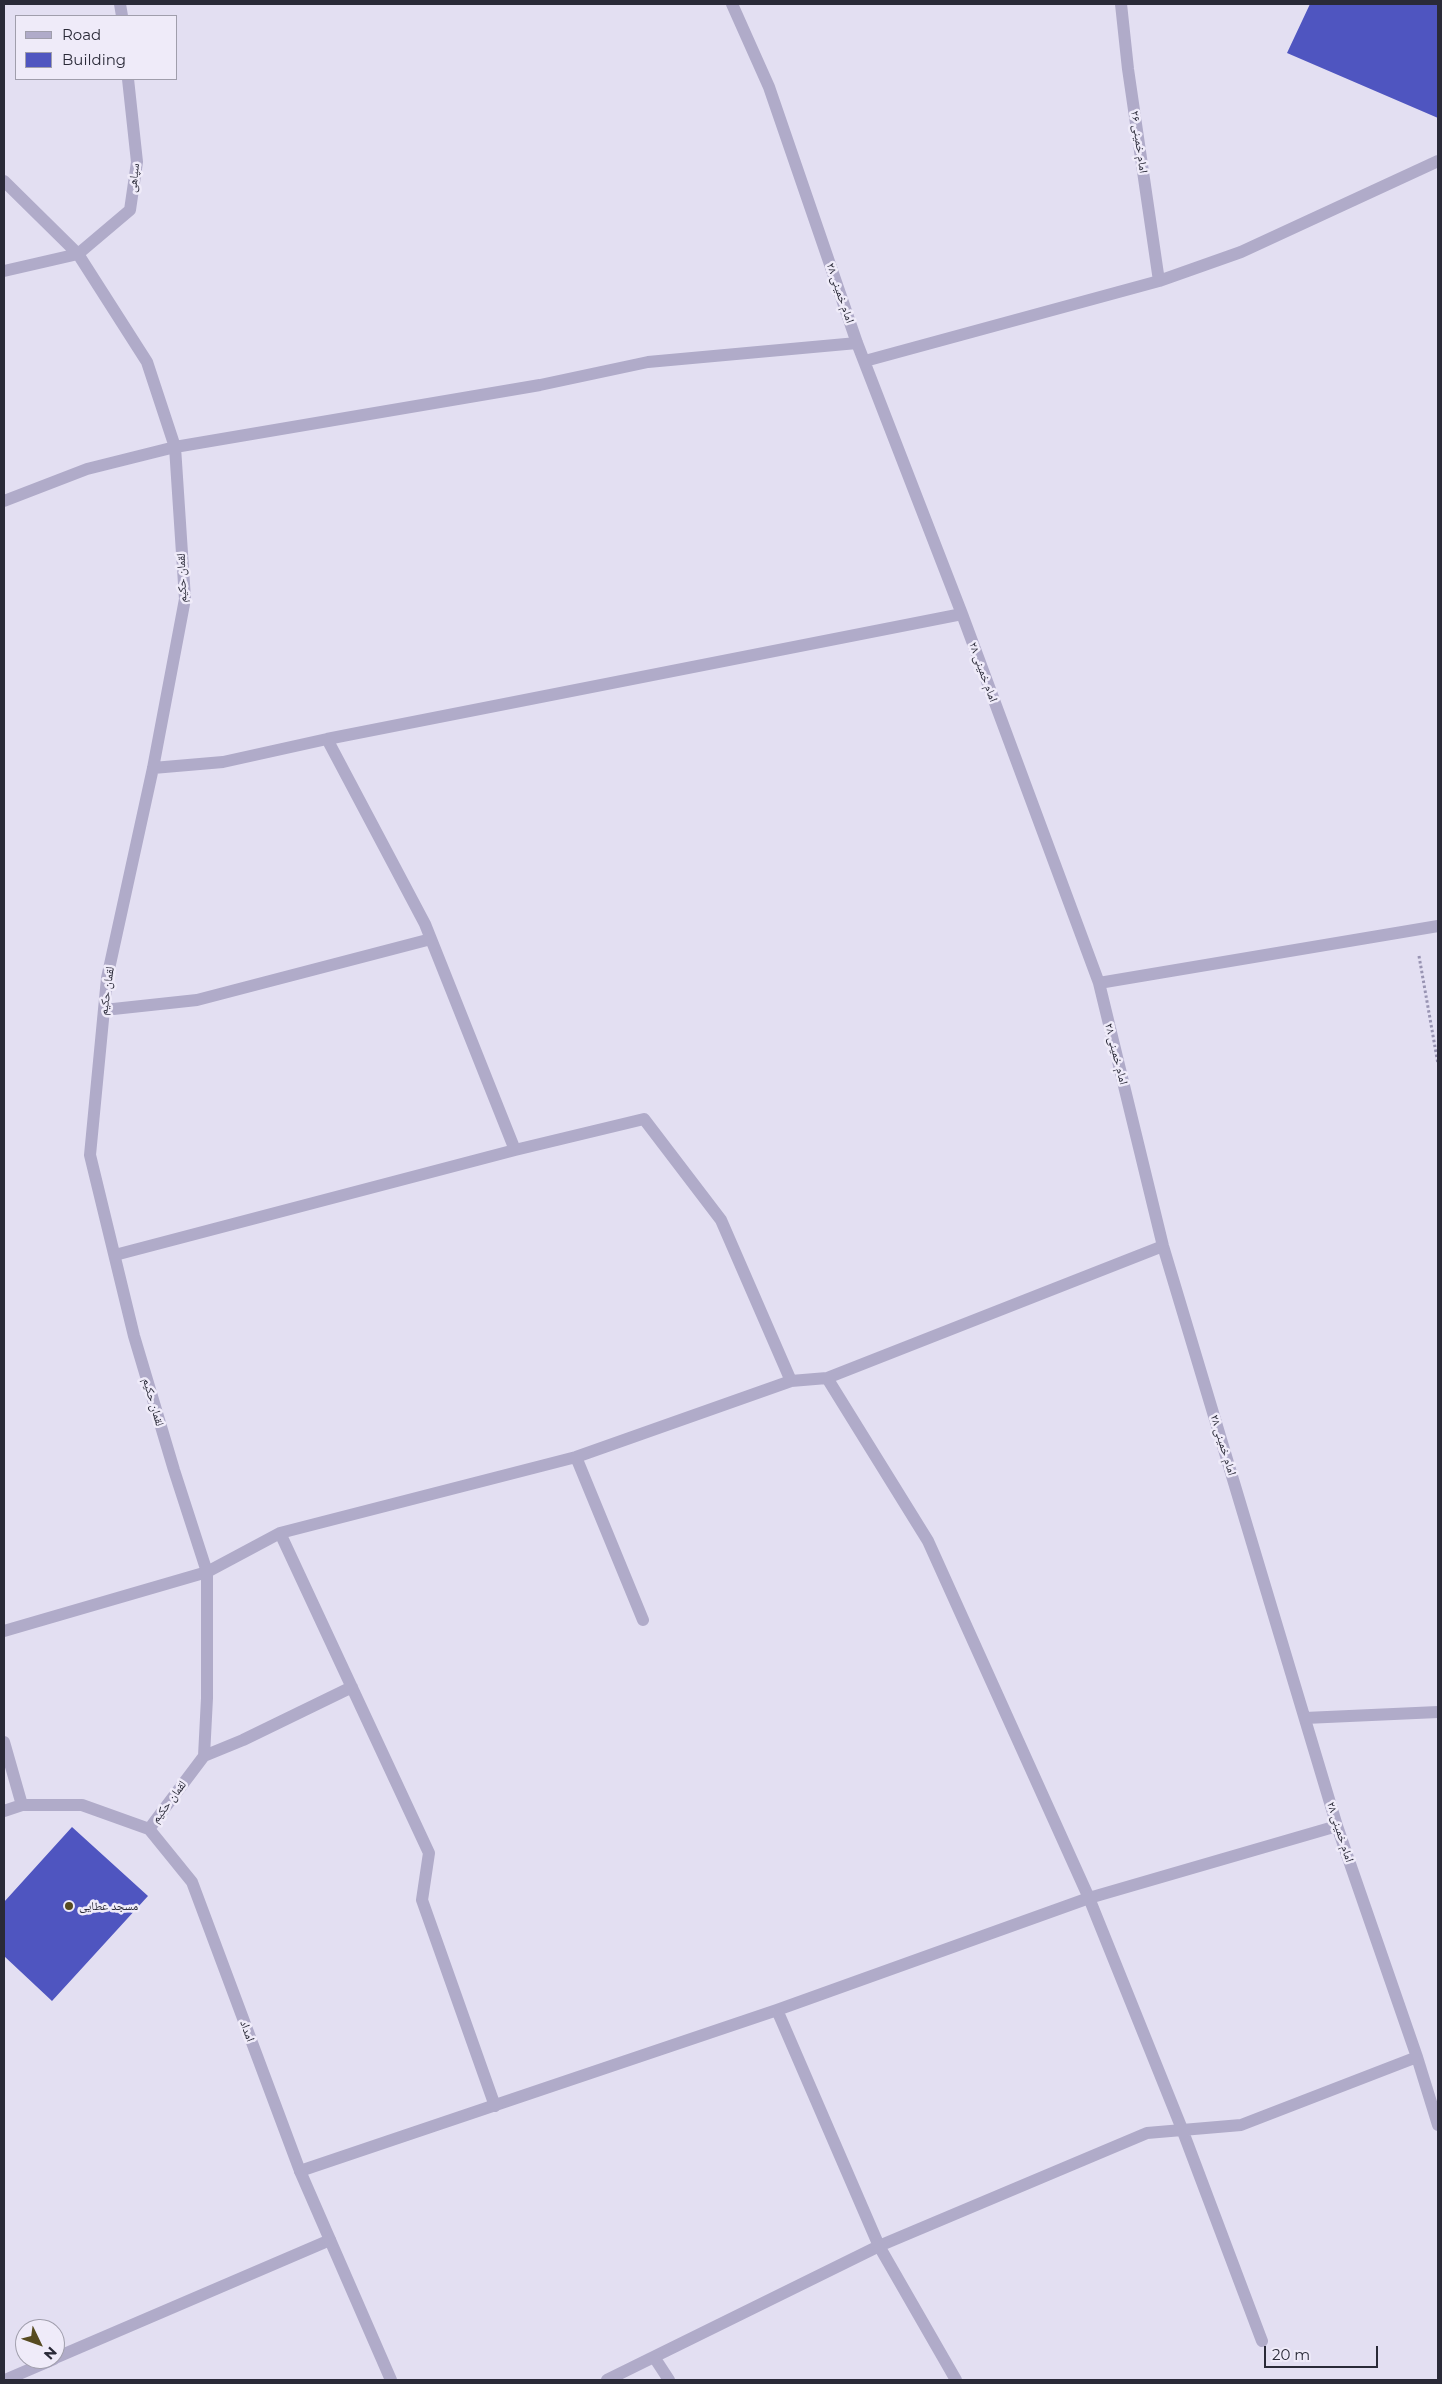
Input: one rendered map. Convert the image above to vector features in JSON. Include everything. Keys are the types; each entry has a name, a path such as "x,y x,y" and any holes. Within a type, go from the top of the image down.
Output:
{"street":[{"name":"امام خمینی ۲۸","path":"732,4 769,87 857,343 962,614 1099,983 1163,1246 1337,1826 1417,2057 1438,2125"},
{"name":"امام خمینی ۲۶","path":"1121,4 1128,69 1159,280"},
{"name":"سپاهی","path":"78,254 130,210 137,162 128,80"},
{"path":"865,361 1159,280 1241,252 1438,161"},
{"name":"لقمان حکیم","path":"4,181 78,254 147,362 175,447 185,600 153,768 107,978 90,1156 134,1336 207,1572 207,1698 204,1756 149,1829"},
{"path":"4,271 78,254"},
{"path":"4,500 87,469 175,447 540,385 648,362 857,343"},
{"path":"153,768 223,762 327,739 962,614"},
{"path":"327,739 431,939 515,1150"},
{"path":"1099,983 1438,926"},
{"path":"104,1010 197,1000 431,939"},
{"path":"114,1255 515,1150 644,1119 722,1220 791,1381"},
{"path":"4,1631 207,1572 280,1533 576,1457 791,1381 827,1378 1163,1246"},
{"path":"827,1378 928,1541 1089,1898 1182,2129 1262,2341"},
{"path":"576,1457 643,1620"},
{"path":"280,1533 430,1853 422,1900 495,2106"},
{"path":"204,1756 243,1740 352,1687"},
{"path":"1305,1718 1438,1712"},
{"path":"4,1742 22,1805"},
{"path":"4,1811 22,1805 82,1805 149,1829"},
{"path":"300,2171 777,2010 1089,1898 1337,1826"},
{"name":"امداد","path":"149,1829 192,1882 300,2171 391,2380"},
{"path":"777,2010 879,2246 956,2380"},
{"path":"607,2380 879,2246 1147,2133 1241,2126 1417,2057"},
{"path":"65,2354 330,2240"},
{"path":"654,2357 669,2380"},
{"path":"5,2380 31,2369"}],"path":[{"path":"1415,930 1438,1064"}],"building":[{"path":"1310,4 1438,4 1438,118 1287,53"},
{"path":"72,1827 148,1896 52,2001 4,1956 4,1902"}],"place":[{"name":"مسجد عطایی","path":"69,1906"}]}
